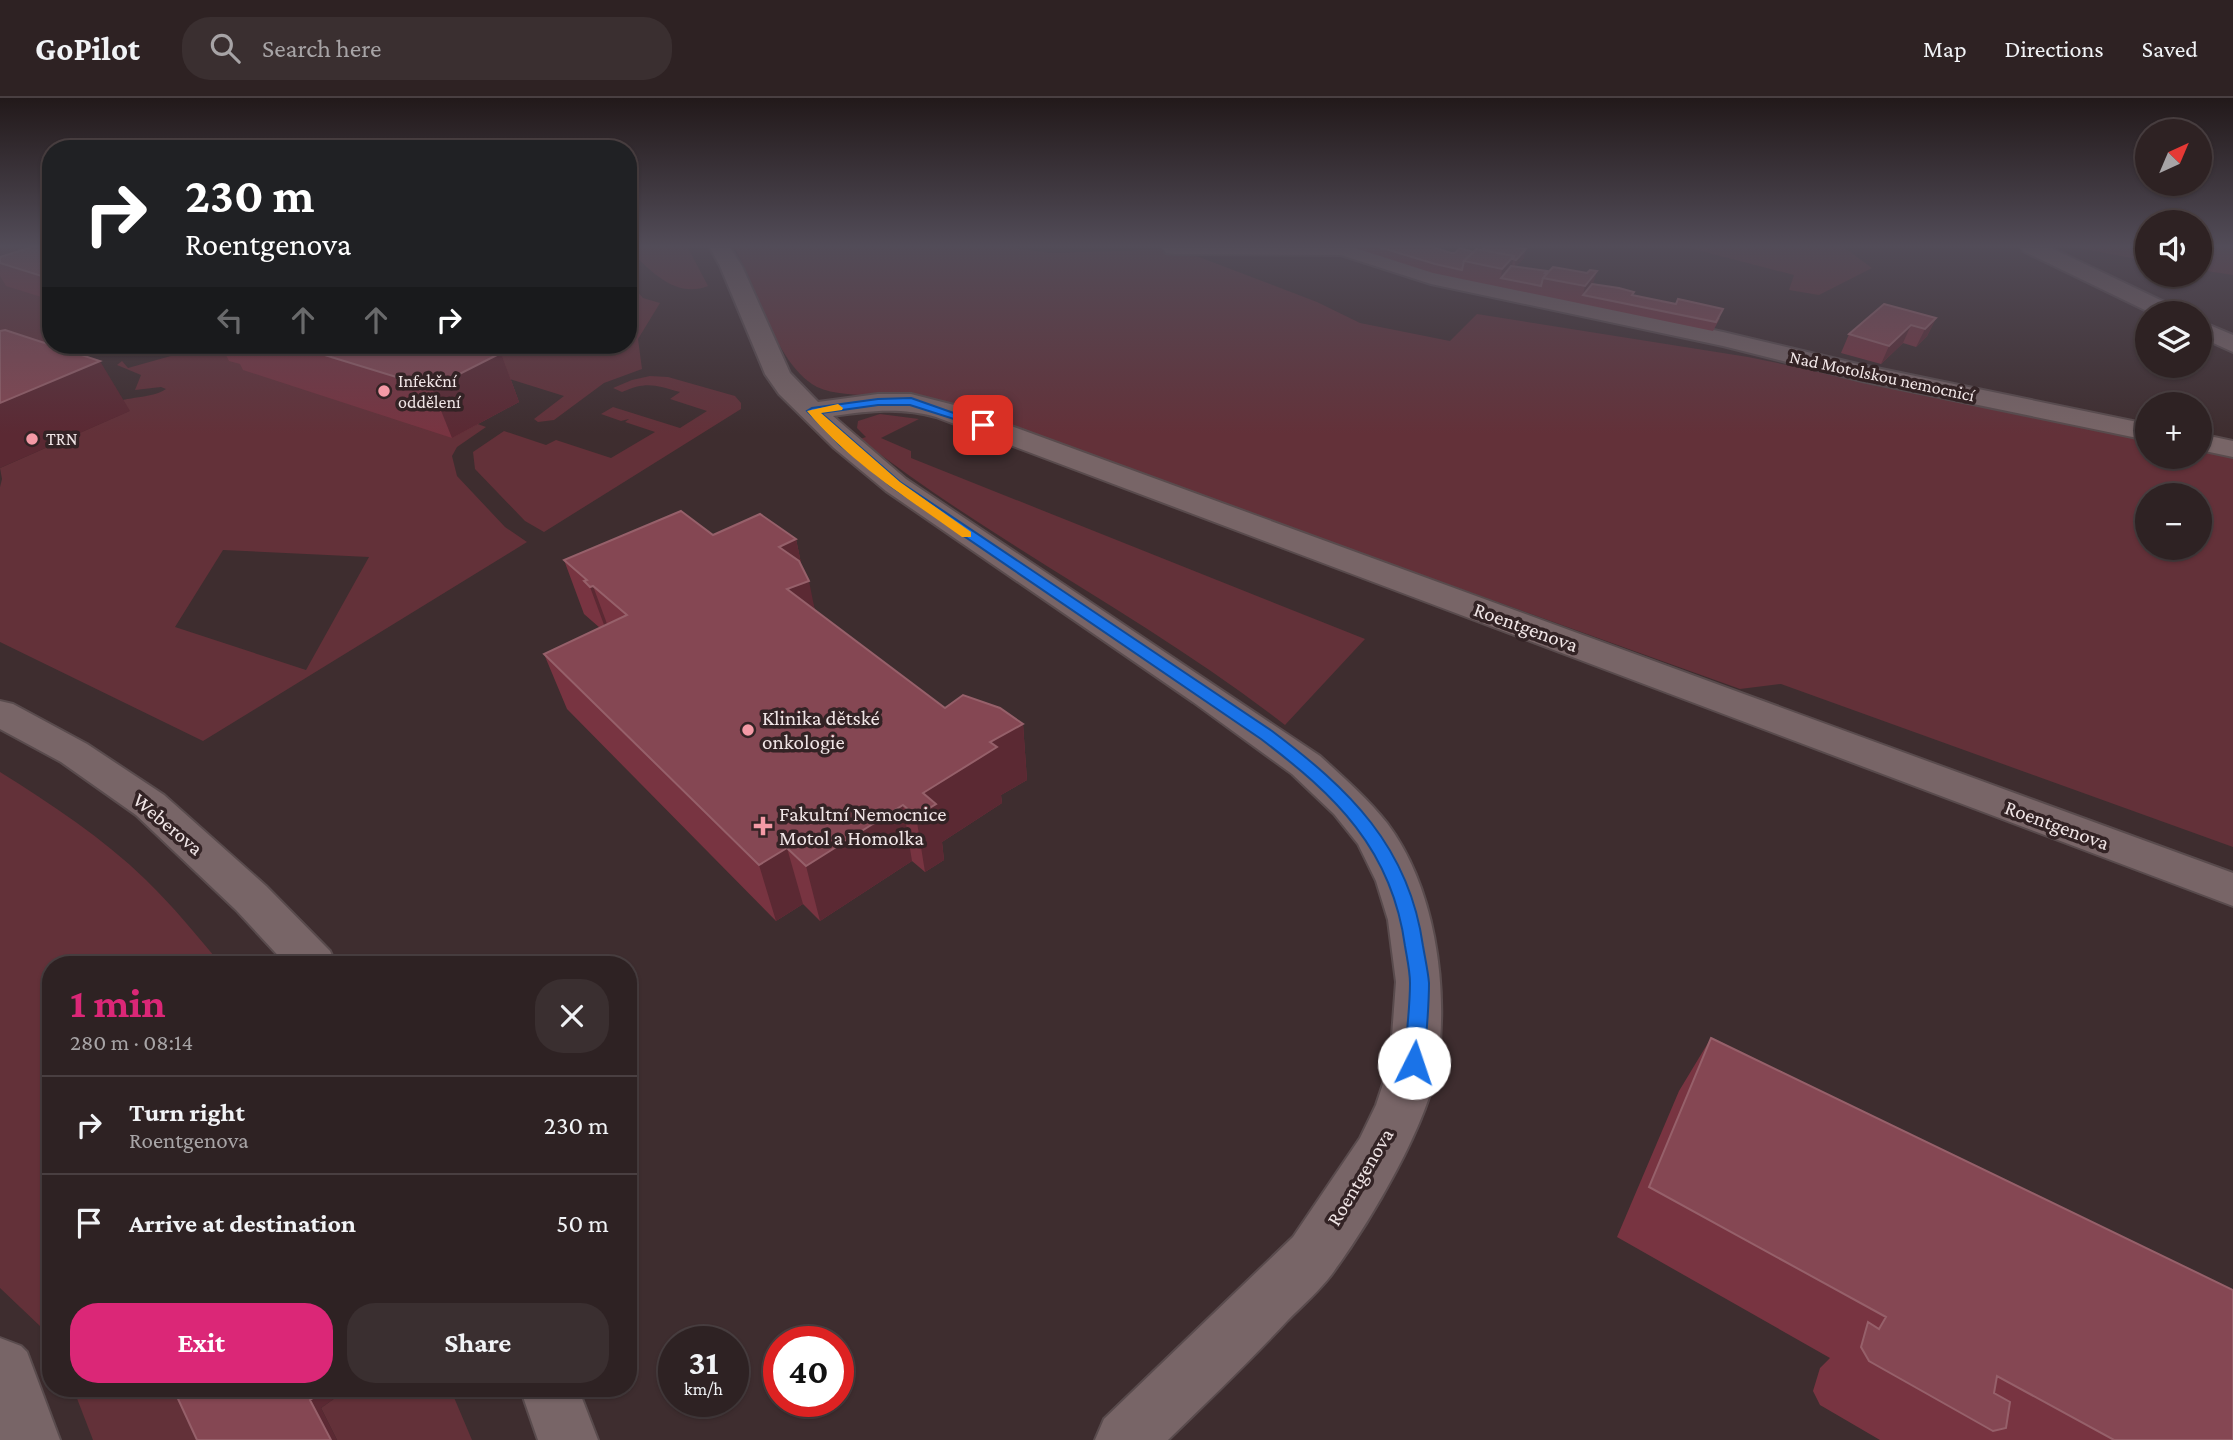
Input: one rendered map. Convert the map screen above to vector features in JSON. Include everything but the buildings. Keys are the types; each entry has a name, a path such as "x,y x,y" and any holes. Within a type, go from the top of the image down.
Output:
{"street":[{"name":"Roentgenova","path":"750,309 778,374 844,442 896,485 1306,765 1348,804 1374,836 1397,881 1410,920 1419,982 1414,1063 1400,1107 1378,1155 1312,1256 1240,1330 1125,1440"},
{"name":"Nad Motolskou nemocnicí","path":"1578,309 1862,373 2135,430"},
{"path":"2212,334 2233,345"},
{"name":"Roentgenova","path":"812,411 878,402 911,401 945,411 2233,890"},
{"path":"2212,445 2233,449"},
{"name":"Weberova","path":"0,713 74,753 149,806 251,898 306,956"},
{"path":"0,1367 6,1373 30,1440"},
{"path":"552,1397 568,1440"}],"shaded area":[{"path":"0,309 42,309 42,354 89,354 54,357 0,359"},
{"path":"637,309 657,309 638,339 642,369 604,383 554,420 538,422 534,419 564,396 500,376 479,354 637,354"},
{"path":"762,309 1331,309 1360,323 1450,341 1477,314 1748,357 2135,437 2135,469 2212,469 2212,453 2233,457 2233,847 1781,684 1740,689 1140,474 875,396 823,390 802,376 778,343"},
{"path":"178,354 283,354 486,427 457,447 452,456 457,476 505,527 527,542 203,741 0,642 0,468 129,411 110,404 166,389 161,387 135,390 141,375 117,365 122,361 128,368","holes":["223,550 369,557 306,670 175,627"]},
{"path":"650,376 668,377 735,396 741,403 741,409 544,532 525,521 475,469 473,452 504,431 546,445 556,440 611,458 655,432 625,422 629,419 621,421 601,414 613,407 680,428 707,411 670,399 680,392 664,388 645,385 622,392 613,388"},
{"path":"880,414 919,419 881,438 911,451 911,458 1365,639 1285,725 1181,651 964,513 860,439 866,437 857,428 858,421"},
{"path":"0,772 76,822 112,850 166,900 214,956 42,956 42,1329 0,1288"},
{"path":"76,1397 186,1397 205,1440 93,1440"},
{"path":"336,1397 454,1397 472,1440 337,1440 321,1408"}],"slow traffic":[{"path":"838,408 812,411 844,442 896,485 966,534"}],"place":[{"name":"Infekční oddělení","path":"384,391"},
{"name":"TRN","path":"32,439"},
{"name":"Klinika dětské onkologie","path":"748,730"},
{"name":"Fakultní Nemocnice Motol a Homolka","path":"763,826"}],"route":[{"path":"983,425 911,401 878,402 812,411 844,442 896,485 1266,735 1306,765 1348,804 1374,836 1397,881 1410,920 1419,982 1414,1063"}]}
